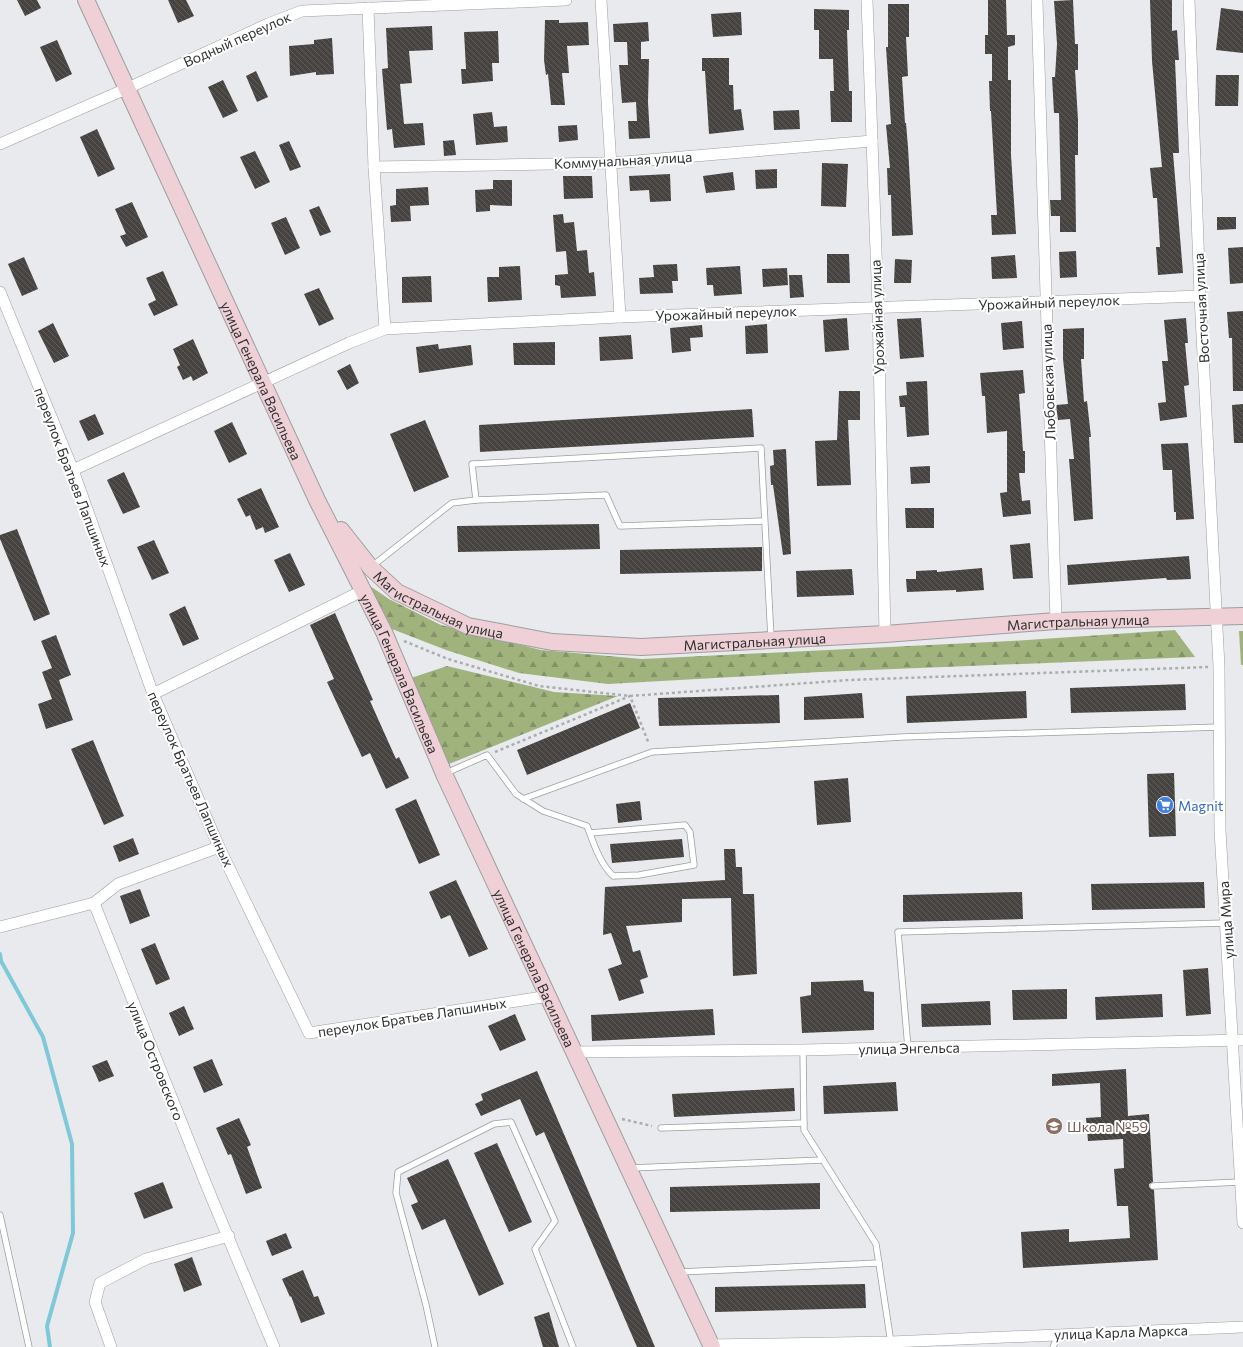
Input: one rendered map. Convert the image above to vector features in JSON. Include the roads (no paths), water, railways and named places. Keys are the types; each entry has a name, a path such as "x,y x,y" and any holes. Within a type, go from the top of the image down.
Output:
{"main road":[{"name":"улица Генерала Васильева","path":"86,0 128,88 263,384 318,500 384,632 444,774 712,1346"},
{"name":"Магистральная улица","path":"318,500 371,568 397,592 468,626 552,642 641,647 885,634 1056,621 1243,616"}],"street":[{"name":"Водный переулок","path":"0,144 268,24 302,11 566,0"},
{"path":"601,0 612,163 620,317"},
{"name":"Урожайная улица","path":"867,0 878,307 885,634"},
{"name":"Любовская улица","path":"1037,0 1056,621"},
{"name":"Восточная улица","path":"1189,0 1200,296 1217,616"},
{"path":"368,8 374,167 384,329"},
{"name":"Коммунальная улица","path":"374,167 612,163 872,141"},
{"name":"переулок Братьев Лапшиных","path":"0,292 73,470 153,694 219,847 309,1033 549,996"},
{"name":"Урожайный переулок","path":"73,470 263,384 349,343 384,329 620,317 1200,296"},
{"path":"153,694 364,590"},
{"name":"улица Мира","path":"1217,616 1220,727 1220,830 1226,923 1238,1040 1240,1182 1243,1223"},
{"path":"0,928 94,903 118,884 219,847"},
{"name":"улица Островского","path":"94,903 274,1347"},
{"name":"улица Энгельса","path":"574,1052 803,1050 1238,1040"},
{"path":"112,1347 95,1302 100,1283 146,1259 229,1236"},
{"name":"улица Карла Маркса","path":"712,1346 891,1344 1243,1327"}],"lane":[{"path":"476,500 472,464 761,448 772,640"},
{"path":"371,568 452,503 476,500 606,495 620,526 764,521"},
{"path":"523,799 652,752 902,737 1220,727"},
{"path":"444,774 488,755 516,794 543,811 587,826 603,867 613,876 639,875 694,864 690,832 685,826 590,833"},
{"path":"908,1048 898,932 1226,923"},
{"path":"803,1050 804,1130 876,1244 891,1344"},
{"path":"435,1347 426,1305 396,1193 398,1172 494,1124 511,1122 555,1221 534,1249 573,1347"},
{"path":"661,1128 804,1123"},
{"path":"628,1168 823,1160"},
{"path":"1153,1186 1240,1182"},
{"path":"0,1215 29,1347"},
{"path":"677,1272 879,1263"},
{"path":"1053,1347 1058,1335"}],"waterway":[{"path":"0,954 1,961 43,1037 72,1144 73,1233 47,1326 50,1347"}],"place":[{"name":"Magnit","path":"1165,805"},
{"name":"Школа №59","path":"1054,1126"}]}
